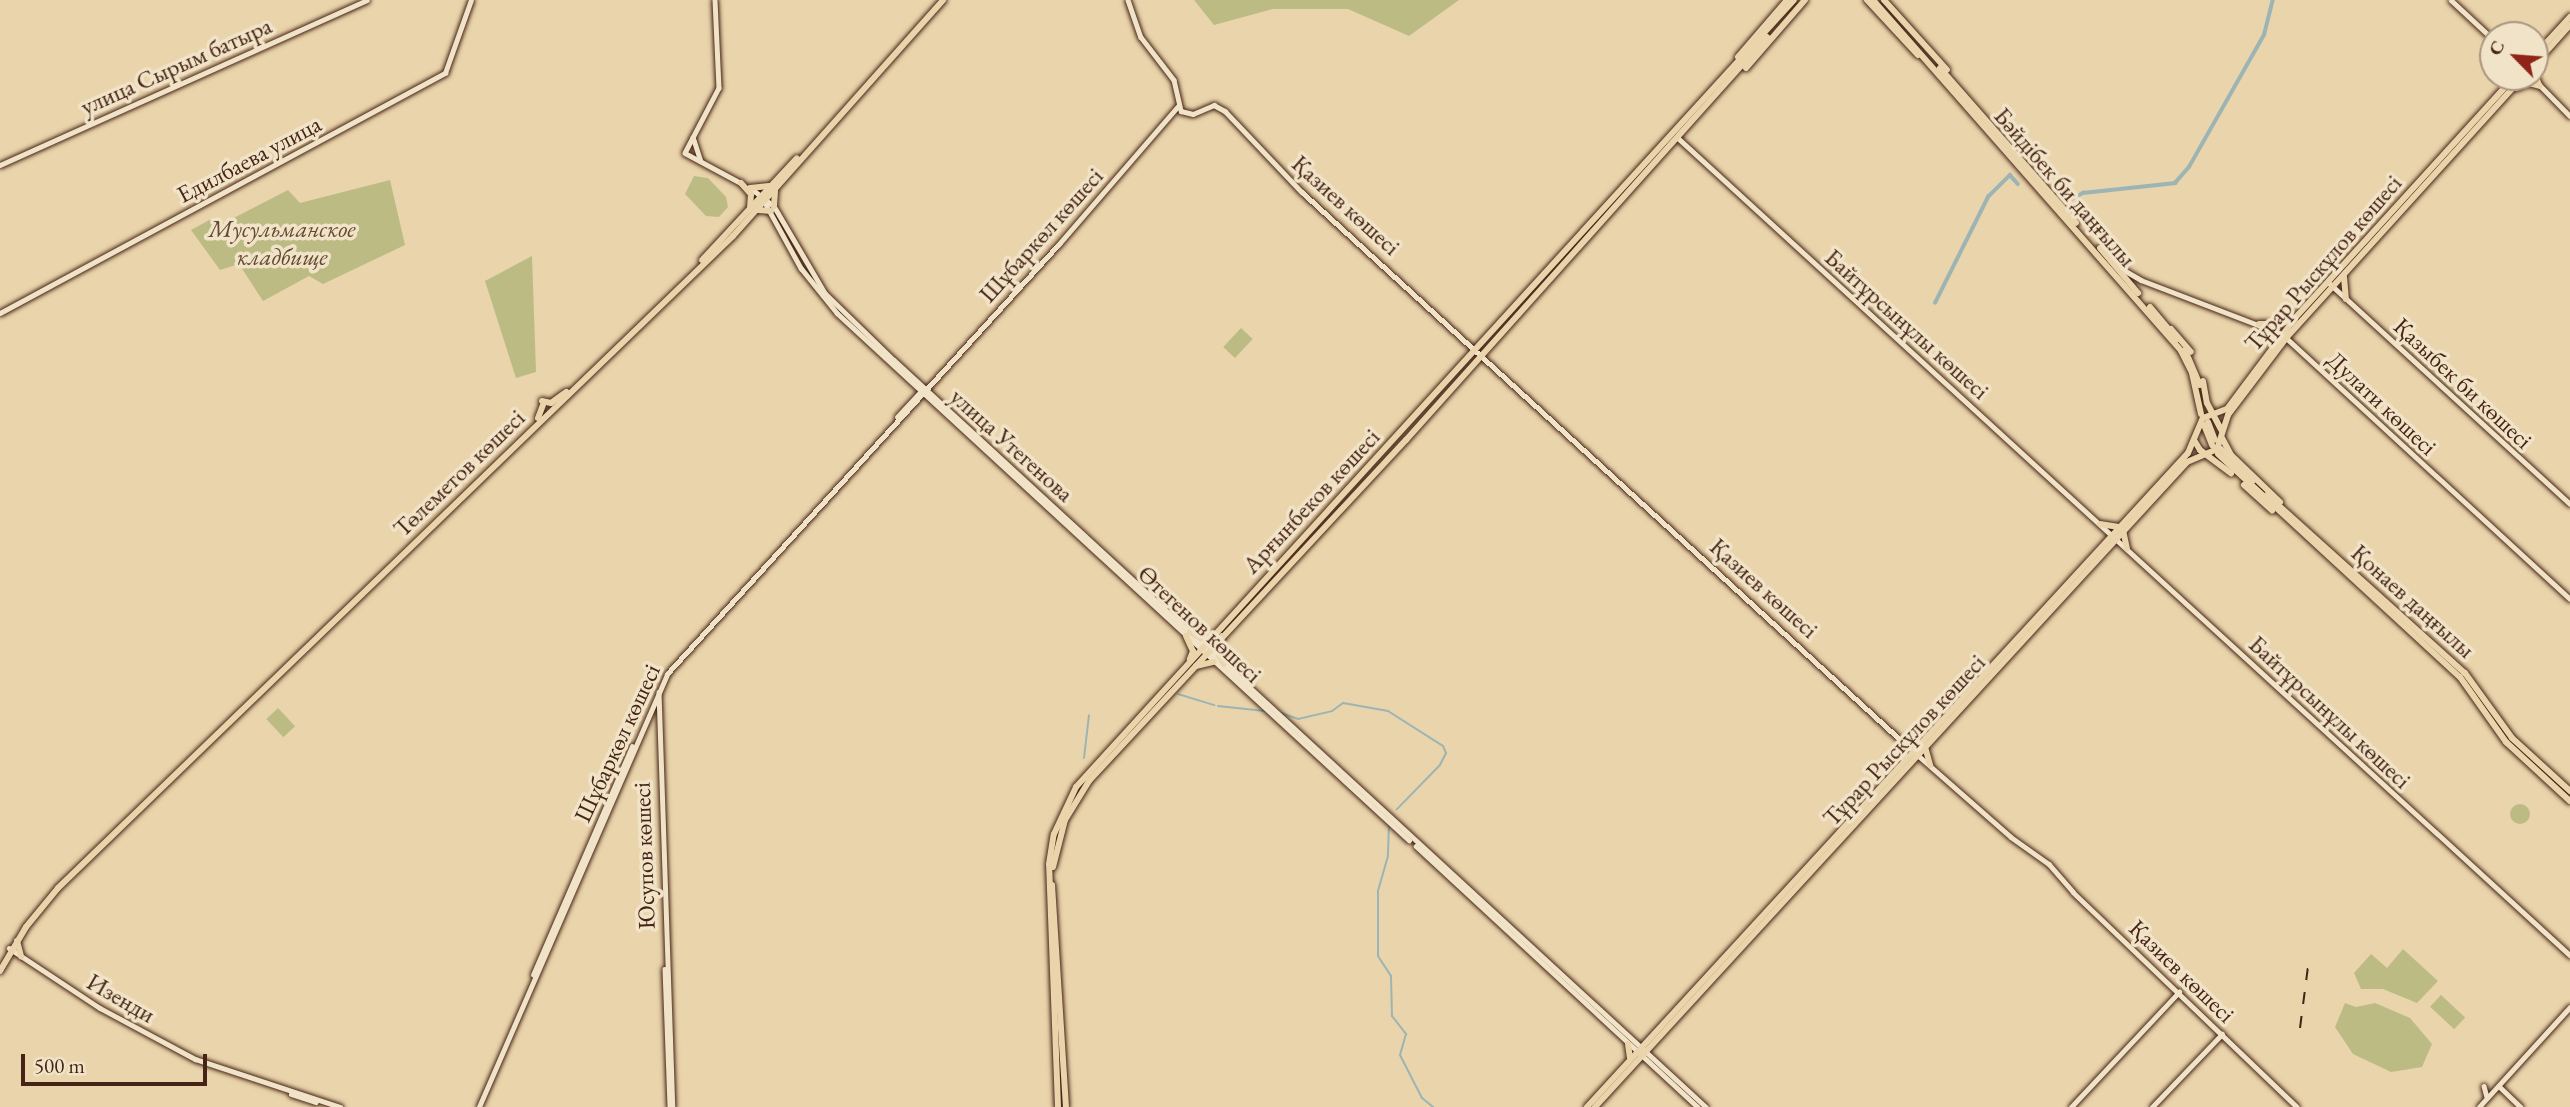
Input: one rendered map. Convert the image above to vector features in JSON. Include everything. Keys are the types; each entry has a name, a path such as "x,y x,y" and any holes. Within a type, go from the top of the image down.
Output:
{"main road":[{"name":"Төлеметов көшесі","path":"10,950 68,878 753,211 941,0"},
{"path":"1718,87 1787,0"},
{"name":"Арғынбеков көшесі","path":"1479,353 1794,0"},
{"name":"Арғынбеков көшесі","path":"1058,1107 1051,877 1059,835 1072,805 1134,726 1678,138 1718,87 1802,0"},
{"path":"1867,0 1954,86"},
{"path":"1876,0 1954,86"},
{"path":"1884,0 1954,86"},
{"path":"2549,40 2570,17"},
{"path":"2549,46 2570,25"},
{"name":"Бәйдібек би даңғылы","path":"1954,86 2122,271 2168,331 2196,369 2203,413"},
{"name":"Бәйдібек би даңғылы","path":"1954,86 2168,331"},
{"name":"Тұрар Рыскұлов көшесі","path":"2285,336 2295,318 2331,284 2503,91"},
{"path":"2331,284 2349,269 2435,169"},
{"path":"741,183 752,197 753,211 772,209 774,187 750,188"},
{"name":"Төлеметов көшесі","path":"0,971 10,950 56,886 753,211"},
{"path":"2319,302 2332,295 2346,299 2342,282 2349,269"},
{"name":"Тұрар Рыскұлов көшесі","path":"2203,425 2213,414 2227,409 2285,336 2319,302 2331,284"},
{"path":"2259,324 2280,324 2295,318"},
{"path":"2168,331 2178,333 2196,360 2213,414 2221,429"},
{"path":"2168,331 2192,383 2203,425 2288,511"},
{"path":"2122,528 2187,462 2217,449 2216,441 2235,404 2285,336"},
{"path":"538,418 542,403 551,403 566,392"},
{"path":"2122,528 2169,472 2203,425"},
{"path":"2194,440 2206,454 2285,520"},
{"name":"Қонаев даңғылы","path":"2570,791 2512,738 2465,673 2220,452 2285,520 2460,677 2506,742 2570,801"},
{"path":"2100,524 2122,528"},
{"path":"2122,528 2126,549"},
{"name":"Тұрар Рыскұлов көшесі","path":"1595,1107 1641,1052 2122,528"},
{"path":"377,580 381,570"},
{"path":"2420,631 2430,627"},
{"path":"1188,634 1206,639 1220,634 1219,654 1224,664"},
{"path":"1188,634 1193,650 1190,666 1214,662"},
{"path":"1904,743 1924,743 1928,763 1905,763 1904,743"},
{"path":"2,963 9,956 20,956 18,940"},
{"name":"Арғынбеков көшесі","path":"1056,1008 1066,1107"},
{"path":"1628,1044 1629,1062"},
{"name":"Тұрар Рыскұлов көшесі","path":"1587,1107 1641,1052"}],"street":[{"name":"улица Сырым батыра","path":"0,165 366,0"},
{"name":"Едилбаева улица","path":"0,313 445,73 471,0"},
{"path":"715,0 719,88 685,153 765,198"},
{"path":"1128,0 1141,37 1174,80 1178,106"},
{"path":"2451,0 2479,26"},
{"path":"2546,91 2570,116"},
{"name":"Қазиев көшесі","path":"1178,106 1193,114 1203,107 1214,105 1225,111 1293,183 1904,743 2011,837 2043,859 2297,1107"},
{"name":"Шұбаркөл көшесі","path":"478,1107 658,686 670,665 924,390 1178,106"},
{"path":"694,133 694,147 702,161"},
{"name":"Байтұрсынұлы көшесі","path":"1678,138 2570,955"},
{"name":"улица Утегенова","path":"765,198 825,293 924,390"},
{"name":"Өтегенов көшесі","path":"772,209 801,268 862,339 899,373 924,390 955,424 1024,484 1059,521 1188,634"},
{"name":"Дулати көшесі","path":"2116,265 2141,280 2285,336 2570,599"},
{"path":"2133,287 2141,280"},
{"name":"Қазыбек би көшесі","path":"2331,284 2570,504"},
{"name":"улица Утегенова","path":"939,406 1205,650 1269,705"},
{"name":"Өтегенов көшесі","path":"1205,650 1214,662 1362,794 1641,1052"},
{"name":"Шұбаркөл көшесі","path":"478,1107 594,844 658,686"},
{"name":"Юсупов көшесі","path":"658,686 657,722 671,1107"},
{"name":"Юсупов көшесі","path":"658,686 671,1107"},
{"name":"Өтегенов көшесі","path":"1269,705 1628,1044 1641,1052"},
{"path":"643,725 650,719 657,722"},
{"name":"Изенди","path":"10,950 100,1008 195,1059 340,1107"},
{"name":"Изенди","path":"20,956 99,1010 196,1062 331,1107"},
{"path":"2071,1107 2179,992"},
{"path":"2479,1107 2570,1007"},
{"path":"2152,1107 2222,1034"},
{"path":"1641,1052 1698,1107"},
{"path":"1641,1052 1706,1107"},
{"path":"2484,1086 2487,1097"},
{"path":"2498,1086 2521,1107"},
{"path":"2493,1092 2507,1094"}],"green space":[{"path":"1194,0 1459,0 1409,36 1348,9 1273,9 1214,25"},
{"path":"694,176 708,178 726,197 728,207 719,217 706,216 685,194"},
{"name":"Мусульманское кладбище","path":"390,180 405,245 323,284 309,276 263,301 239,264 220,270 191,230 215,217 222,224 288,190 300,203"},
{"path":"532,256 536,372 516,378 485,281"},
{"path":"1241,328 1253,339 1235,358 1223,347"},
{"path":"278,708 295,726 283,737 266,719"},
{"path":"2520,804 2527,807 2530,814 2527,821 2520,824 2513,821 2510,814 2513,807"},
{"path":"2403,949 2438,981 2417,1003 2383,989 2361,989 2354,973 2371,954 2387,968"},
{"path":"2441,995 2465,1018 2454,1029 2430,1007"},
{"path":"2345,1003 2356,1007 2375,1003 2410,1018 2432,1044 2422,1067 2391,1072 2353,1054 2335,1027"}],"waterway":[{"path":"2072,199 2083,193 2175,183 2189,167 2264,35 2273,0"},
{"path":"1935,303 1988,197 2010,175 2018,184"},
{"path":"1178,694 1214,705"},
{"path":"1281,713 1298,719 1332,711 1343,703 1388,711 1443,746 1446,753 1440,765 1397,809"},
{"path":"1218,706 1265,711"},
{"path":"1084,758 1089,715"},
{"path":"1389,824 1388,856 1378,892 1378,956 1391,976 1392,1016 1406,1034 1400,1055 1422,1098 1433,1107"}],"railway":[{"path":"2300,1028 2308,966"}]}
